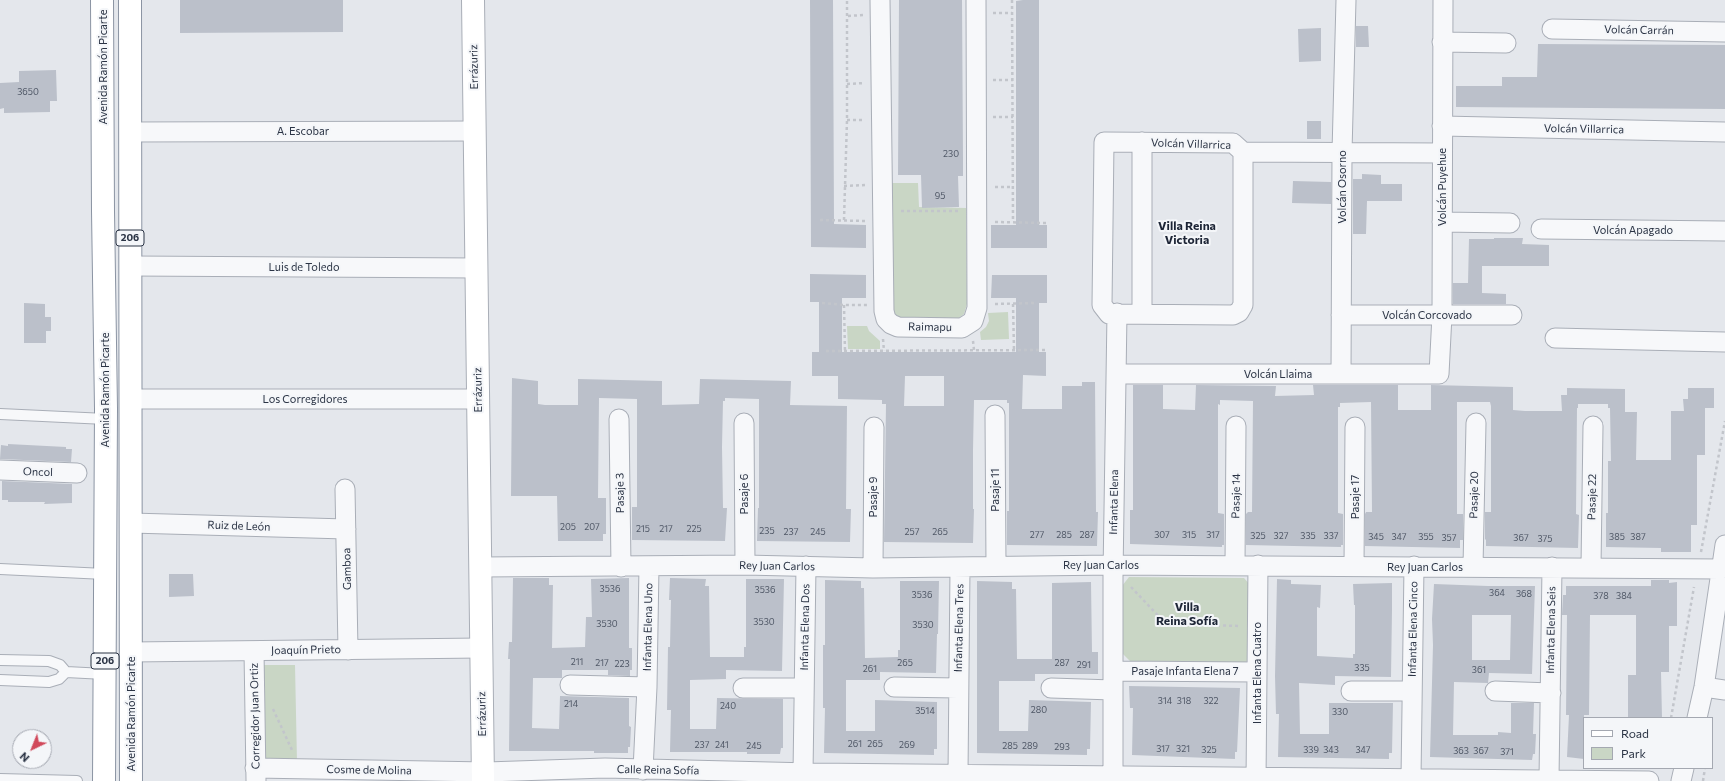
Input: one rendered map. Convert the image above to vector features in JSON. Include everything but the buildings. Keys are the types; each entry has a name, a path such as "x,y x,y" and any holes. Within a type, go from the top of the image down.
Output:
{"main road":[{"name":"Avenida Ramón Picarte","path":"102,0 106,414 104,781"},
{"name":"Avenida Ramón Picarte","path":"130,0 131,781"},
{"name":"Errázuriz","path":"473,0 483,777"},
{"path":"106,414 116,402 131,399"}],"street":[{"name":"Raimapu","path":"880,0 884,303 886,319 891,324 898,327 962,328 973,320 978,308 977,216 982,7"},
{"name":"Volcán Osorno","path":"1341,374 1342,152 1346,0"},
{"name":"Volcán Puyehue","path":"1439,374 1442,315 1443,0"},
{"name":"Volcán Carrán","path":"1552,29 1725,32"},
{"path":"1442,42 1506,43"},
{"name":"Volcán Villarrica","path":"1442,126 1725,132"},
{"name":"A. Escobar","path":"130,132 475,131"},
{"name":"Volcán Villarrica","path":"1118,314 1109,314 1102,305 1104,142 1233,143 1243,152 1442,153"},
{"path":"1142,142 1142,314"},
{"path":"1118,314 1233,315 1239,312 1243,305 1243,152"},
{"path":"1442,222 1510,223"},
{"name":"Volcán Apagado","path":"1541,229 1725,231"},
{"name":"Luis de Toledo","path":"130,266 477,268"},
{"name":"Infanta Elena","path":"1113,776 1113,565 1118,314"},
{"name":"Volcán Corcovado","path":"1341,315 1512,315"},
{"path":"1555,338 1725,342"},
{"name":"Volcán Llaima","path":"1117,374 1439,374"},
{"name":"Los Corregidores","path":"131,399 478,399"},
{"name":"Pasaje 11","path":"995,415 996,566"},
{"name":"Pasaje 3","path":"618,419 621,567"},
{"name":"Pasaje 6","path":"744,423 744,565"},
{"name":"Pasaje 20","path":"1473,567 1476,423"},
{"name":"Pasaje 14","path":"1235,566 1236,426"},
{"name":"Pasaje 22","path":"1591,567 1593,426"},
{"name":"Pasaje 9","path":"873,568 874,427"},
{"name":"Pasaje 17","path":"1354,566 1355,427"},
{"name":"Oncol","path":"0,470 77,473"},
{"name":"Gamboa","path":"346,488 348,650"},
{"name":"Ruiz de León","path":"131,523 346,529"},
{"path":"1697,717 1704,687 1722,581 1725,545"},
{"name":"Rey Juan Carlos","path":"481,567 744,565 873,568 1113,565 1591,567 1722,581"},
{"name":"Infanta Elena Uno","path":"643,770 647,687 648,566"},
{"name":"Infanta Elena Dos","path":"806,566 804,688 809,776"},
{"name":"Infanta Elena Cuatro","path":"1256,779 1258,566"},
{"name":"Infanta Elena Cinco","path":"1411,778 1414,566"},
{"name":"Infanta Elena Seis","path":"1549,779 1552,567"},
{"name":"Infanta Elena Tres","path":"958,774 960,568"},
{"name":"Joaquín Prieto","path":"131,652 481,648"},
{"name":"Corregidor Juan Ortiz","path":"254,651 255,775"},
{"name":"Pasaje Infanta Elena 7","path":"1113,680 1257,672"},
{"path":"1051,688 1113,680"},
{"name":"Infanta Elena Uno","path":"570,685 647,687"},
{"name":"Infanta Elena Tres","path":"894,687 958,688"},
{"path":"1704,687 1725,690"},
{"path":"743,688 804,688"},
{"name":"Infanta Elena Cinco","path":"1351,691 1412,691"},
{"path":"1495,691 1550,693"},
{"name":"Cosme de Molina","path":"255,775 308,769 483,777"},
{"path":"1681,781 1684,769"},
{"name":"Calle Reina Sofía","path":"483,777 605,775 643,770 705,776 921,778 958,774 1031,778 1113,776 1146,778 1411,778 1649,781"}],"lane":[{"path":"0,414 106,414"},
{"path":"0,569 105,574"},
{"path":"0,660 49,661 60,666 66,672 104,674"},
{"path":"0,680 49,682 59,680 66,672"},
{"path":"0,779 77,781"}],"path":[{"path":"844,220 844,186 848,120 847,0"},
{"path":"1012,0 1013,222"},
{"path":"982,7 1012,14"},
{"path":"848,16 866,14"},
{"path":"988,80 1012,80"},
{"path":"847,84 872,83"},
{"path":"988,117 1013,117"},
{"path":"848,120 872,119"},
{"path":"844,186 869,185"},
{"path":"993,187 1012,187"},
{"path":"820,220 844,220 882,216 977,216 1013,222 1046,222"},
{"path":"822,303 844,305 884,303"},
{"path":"978,304 1035,303"},
{"path":"1013,304 1014,350"},
{"path":"844,305 845,351"},
{"path":"826,351 1047,350"},
{"path":"1129,585 1166,624 1241,626"},
{"path":"271,704 290,749 308,769"},
{"path":"1703,781 1705,769"}],"green space":[{"path":"888,183 918,183 919,207 966,208 967,304 964,314 956,320 897,319 888,310"},
{"path":"1008,312 1009,339 981,340 980,332 986,327 989,321 988,313"},
{"path":"847,326 867,326 869,331 880,341 880,349 848,349"},
{"path":"1129,577 1244,578 1251,586 1251,655 1244,665 1132,663 1123,654 1122,586"},
{"path":"260,665 295,665 297,762 259,762"}],"district":[{"name":"Villa Reina Victoria","path":"1187,233"},
{"name":"Villa Reina Sofía","path":"1187,614"}]}
